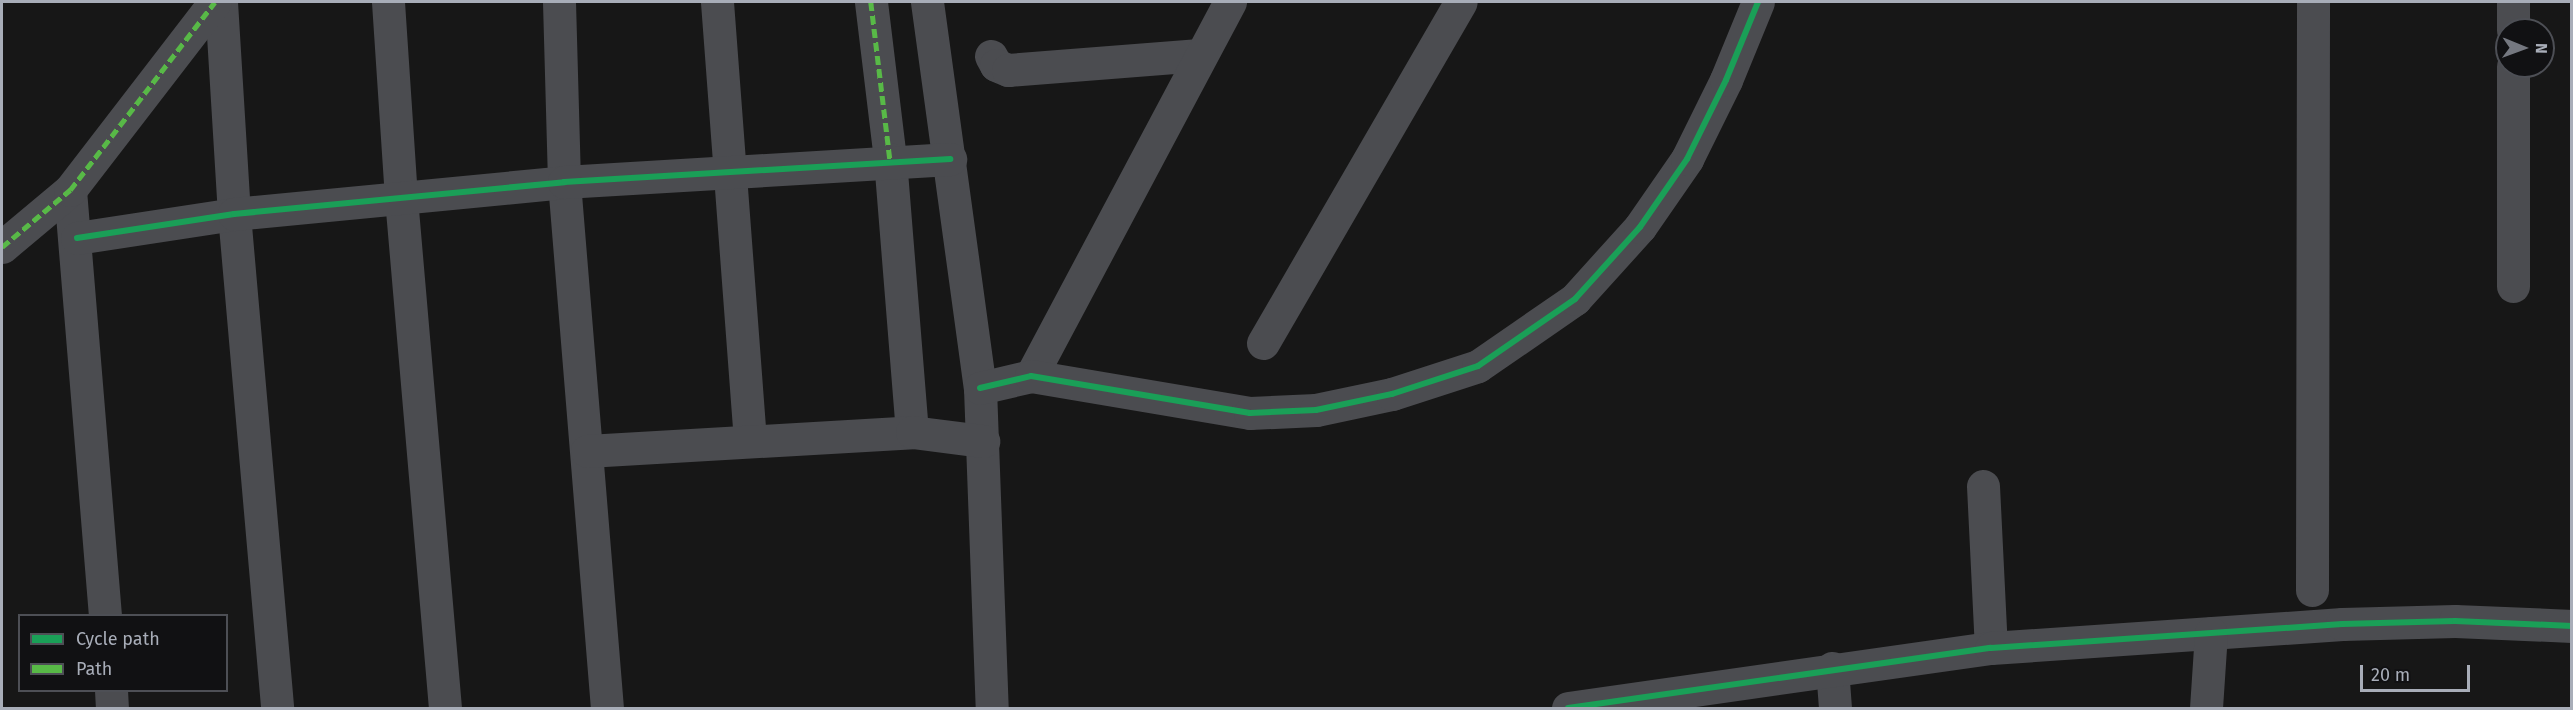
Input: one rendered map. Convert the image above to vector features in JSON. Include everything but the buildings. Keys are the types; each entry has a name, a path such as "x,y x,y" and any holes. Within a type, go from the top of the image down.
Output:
{"street":[{"path":"2,247 70,190 215,2"},
{"path":"221,2 234,214 277,708"},
{"path":"388,2 401,198 445,708"},
{"path":"559,2 564,182 608,708"},
{"path":"717,2 750,440"},
{"path":"871,2 890,159 912,432"},
{"path":"927,2 980,388 992,708"},
{"path":"1031,376 1199,55 1230,2"},
{"path":"1263,343 1461,2"},
{"path":"980,388 1031,376 1250,413 1316,410 1392,394 1478,366 1575,298 1640,227 1687,159 1758,2"},
{"path":"2312,590 2313,2"},
{"path":"2513,2 2513,18"},
{"path":"991,56 996,65 1008,70 1199,55"},
{"path":"2513,78 2513,286"},
{"path":"77,238 234,214 564,182 890,159 950,159"},
{"path":"70,190 77,238 105,614"},
{"path":"587,451 912,432 983,441"},
{"path":"1983,486 1991,648"},
{"path":"1568,708 1832,668 1991,648 2211,633 2455,621 2571,626"},
{"path":"2206,708 2211,633"},
{"path":"1832,668 1835,708"},
{"path":"111,692 112,708"}],"marked path":[{"path":"2,247 70,190 215,2"},
{"path":"871,2 890,159"}],"cycle path":[{"path":"980,388 1031,376 1250,413 1316,410 1392,394 1478,366 1575,299 1640,227 1687,159 1726,80 1758,2"},
{"path":"77,238 234,214 564,182 950,159"},
{"path":"1568,708 1991,648 2342,624 2455,621 2572,626"}]}
